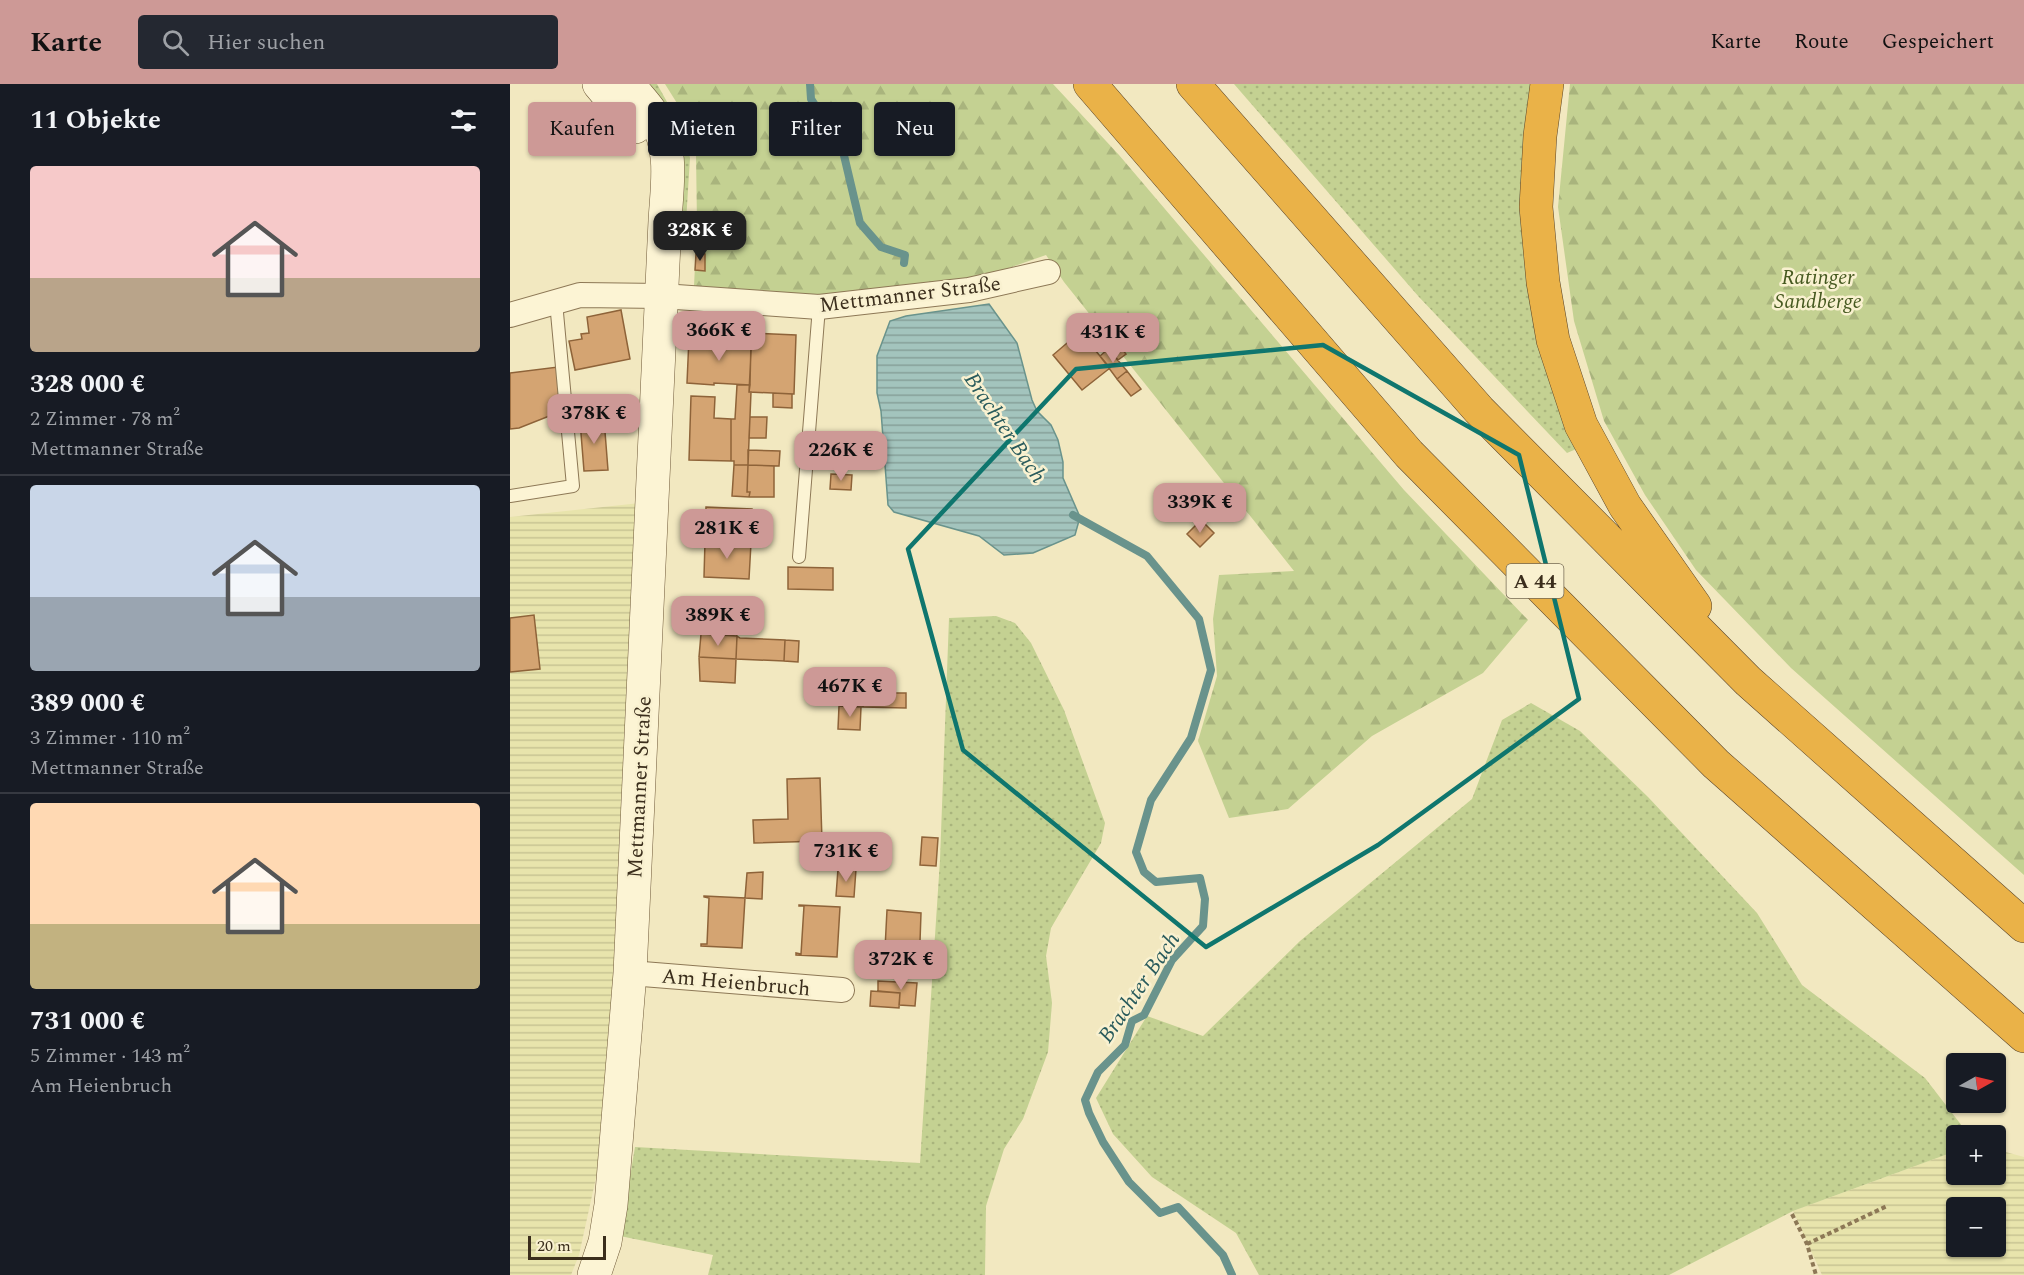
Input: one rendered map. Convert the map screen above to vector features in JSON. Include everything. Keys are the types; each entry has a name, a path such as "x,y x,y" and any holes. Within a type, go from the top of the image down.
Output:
{"highway":[{"name":"A 44","path":"1090,84 1409,454 1716,764 2024,1036"},
{"path":"1193,84 1479,410 1748,681 2024,926"},
{"path":"1547,84 1540,136 1536,207 1542,271 1553,340 1581,425 1625,506 1748,681"}],"main road":[{"name":"Mettmanner Straße","path":"599,84 634,125 651,163 665,210"},
{"name":"Mettmanner Straße","path":"594,1275 606,1242 611,1205 630,973 663,296 665,210 669,174 665,143 654,117 628,84"}],"street":[{"name":"Mettmanner Straße","path":"663,296 819,308 969,290 1048,272"},
{"path":"510,315 580,295 663,296"},
{"name":"Am Heienbruch","path":"630,973 842,990"}],"lane":[{"path":"510,496 573,486 556,302"},
{"path":"799,557 819,308"}],"path":[{"path":"1807,1244 1887,1206"},
{"path":"1792,1214 1807,1244 1816,1275"}],"highlighted area":[{"path":"1323,345 1519,455 1579,699 1378,845 1206,947 963,750 908,549 1076,369"}],"shaded area":[{"path":"640,503 616,965 599,1164 579,1255 571,1275 510,1275 510,517"},
{"path":"2006,1152 2024,1157 2024,1275 1822,1275 1793,1211 1946,1155 1946,1185 2006,1185"}],"green space":[{"path":"645,84 657,84 667,102 650,102"},
{"path":"665,84 1053,84 1119,155 1404,490 1528,620 1483,673 1372,736 1288,809 1229,818 1198,741 1217,676 1213,619 1219,575 1294,571 1064,282 1046,255 974,280 819,301 694,286 697,225 696,156 757,156 757,102 676,102"},
{"path":"1234,84 1537,84 1529,146 1581,447 1567,453 1419,297"},
{"name":"Ratinger Sandberge","path":"1570,84 2024,84 2024,875 1791,668 1696,570 1645,495 1604,421 1574,321 1558,207"},
{"path":"664,156 690,156 686,222 679,213"},
{"path":"996,616 1015,623 1031,643 1064,710 1105,823 1101,843 1051,928 1046,956 1052,1003 1048,1052 1023,1119 1004,1149 986,1206 985,1275 708,1275 713,1255 620,1236 635,1147 920,1163 940,860 949,618"},
{"path":"1531,703 1580,731 1648,797 1757,913 1802,985 1925,1078 1946,1105 1946,1113 1952,1113 1961,1125 1946,1125 1946,1155 1793,1211 1669,1275 1259,1275 1236,1233 1152,1177 1113,1134 1096,1098 1147,1016 1203,1036 1300,941 1472,799 1502,720"}],"water":[{"path":"989,304 1017,343 1032,400 1037,411 1051,425 1058,440 1063,462 1063,478 1080,517 1075,535 1033,553 1004,555 979,536 894,512 888,505 881,411 877,393 877,356 890,321 906,316"}],"building":[{"path":"696,254 705,254 705,271 695,270"},
{"path":"621,310 630,359 575,370 569,341 582,339 581,334 589,333 587,317"},
{"path":"1101,323 1126,354 1118,360 1093,330"},
{"path":"1080,332 1110,368 1082,390 1053,355"},
{"path":"752,333 796,335 794,394 749,392"},
{"path":"689,338 751,341 750,385 687,383"},
{"path":"1108,349 1127,371 1117,379 1100,356"},
{"path":"558,367 562,411 519,428 510,429 510,373"},
{"path":"1127,371 1141,389 1131,396 1117,379"},
{"path":"737,385 750,385 749,392 751,392 748,465 734,465 734,461 731,461 731,419 735,419"},
{"path":"773,393 792,394 792,408 773,407"},
{"path":"691,396 715,397 714,418 731,419 731,461 689,460"},
{"path":"750,417 767,417 766,438 749,438"},
{"path":"604,419 608,470 584,471 580,421"},
{"path":"748,450 780,451 779,466 748,465"},
{"path":"734,465 748,465 747,492 750,492 749,497 732,496"},
{"path":"748,465 774,466 774,497 749,497 750,492 747,492"},
{"path":"831,474 852,475 851,490 830,489"},
{"path":"706,507 752,509 751,543 705,541"},
{"path":"1201,520 1214,533 1200,547 1187,534"},
{"path":"705,541 751,543 749,579 704,577"},
{"path":"788,567 833,568 833,590 788,589"},
{"path":"534,615 540,669 510,672 510,618"},
{"path":"701,634 737,636 736,659 699,657"},
{"path":"737,636 785,640 784,661 736,659"},
{"path":"785,640 799,641 798,662 784,661"},
{"path":"699,657 736,659 735,683 700,681"},
{"path":"840,679 874,680 873,700 864,699 863,707 839,706"},
{"path":"874,680 883,693 906,693 906,708 863,707 864,699 873,700"},
{"path":"839,706 861,707 860,730 838,729"},
{"path":"820,778 822,841 754,843 753,820 788,819 787,779"},
{"path":"922,837 938,838 936,866 920,865"},
{"path":"838,869 856,869 854,897 836,896"},
{"path":"763,872 762,899 745,898 747,873"},
{"path":"704,896 745,898 742,948 701,946 701,944 707,944 709,898"},
{"path":"799,905 840,907 837,957 796,955 796,953 801,954 804,906"},
{"path":"887,910 921,913 919,970 884,968"},
{"path":"878,981 917,983 915,1006 899,1005 900,993 878,991"},
{"path":"871,991 900,993 899,1008 870,1006"}],"waterway":[{"name":"Brachter Bach","path":"810,84 811,99 842,147 860,223 881,247 905,255 904,263"},
{"name":"Brachter Bach","path":"1073,515 1147,556 1199,619 1211,670 1191,738 1151,800 1136,852 1144,872 1156,882 1200,878 1205,899 1203,926 1172,960 1144,1015 1132,1021 1125,1045 1098,1072 1085,1100 1103,1142 1129,1182 1160,1213 1178,1207 1223,1255 1232,1275"}]}
